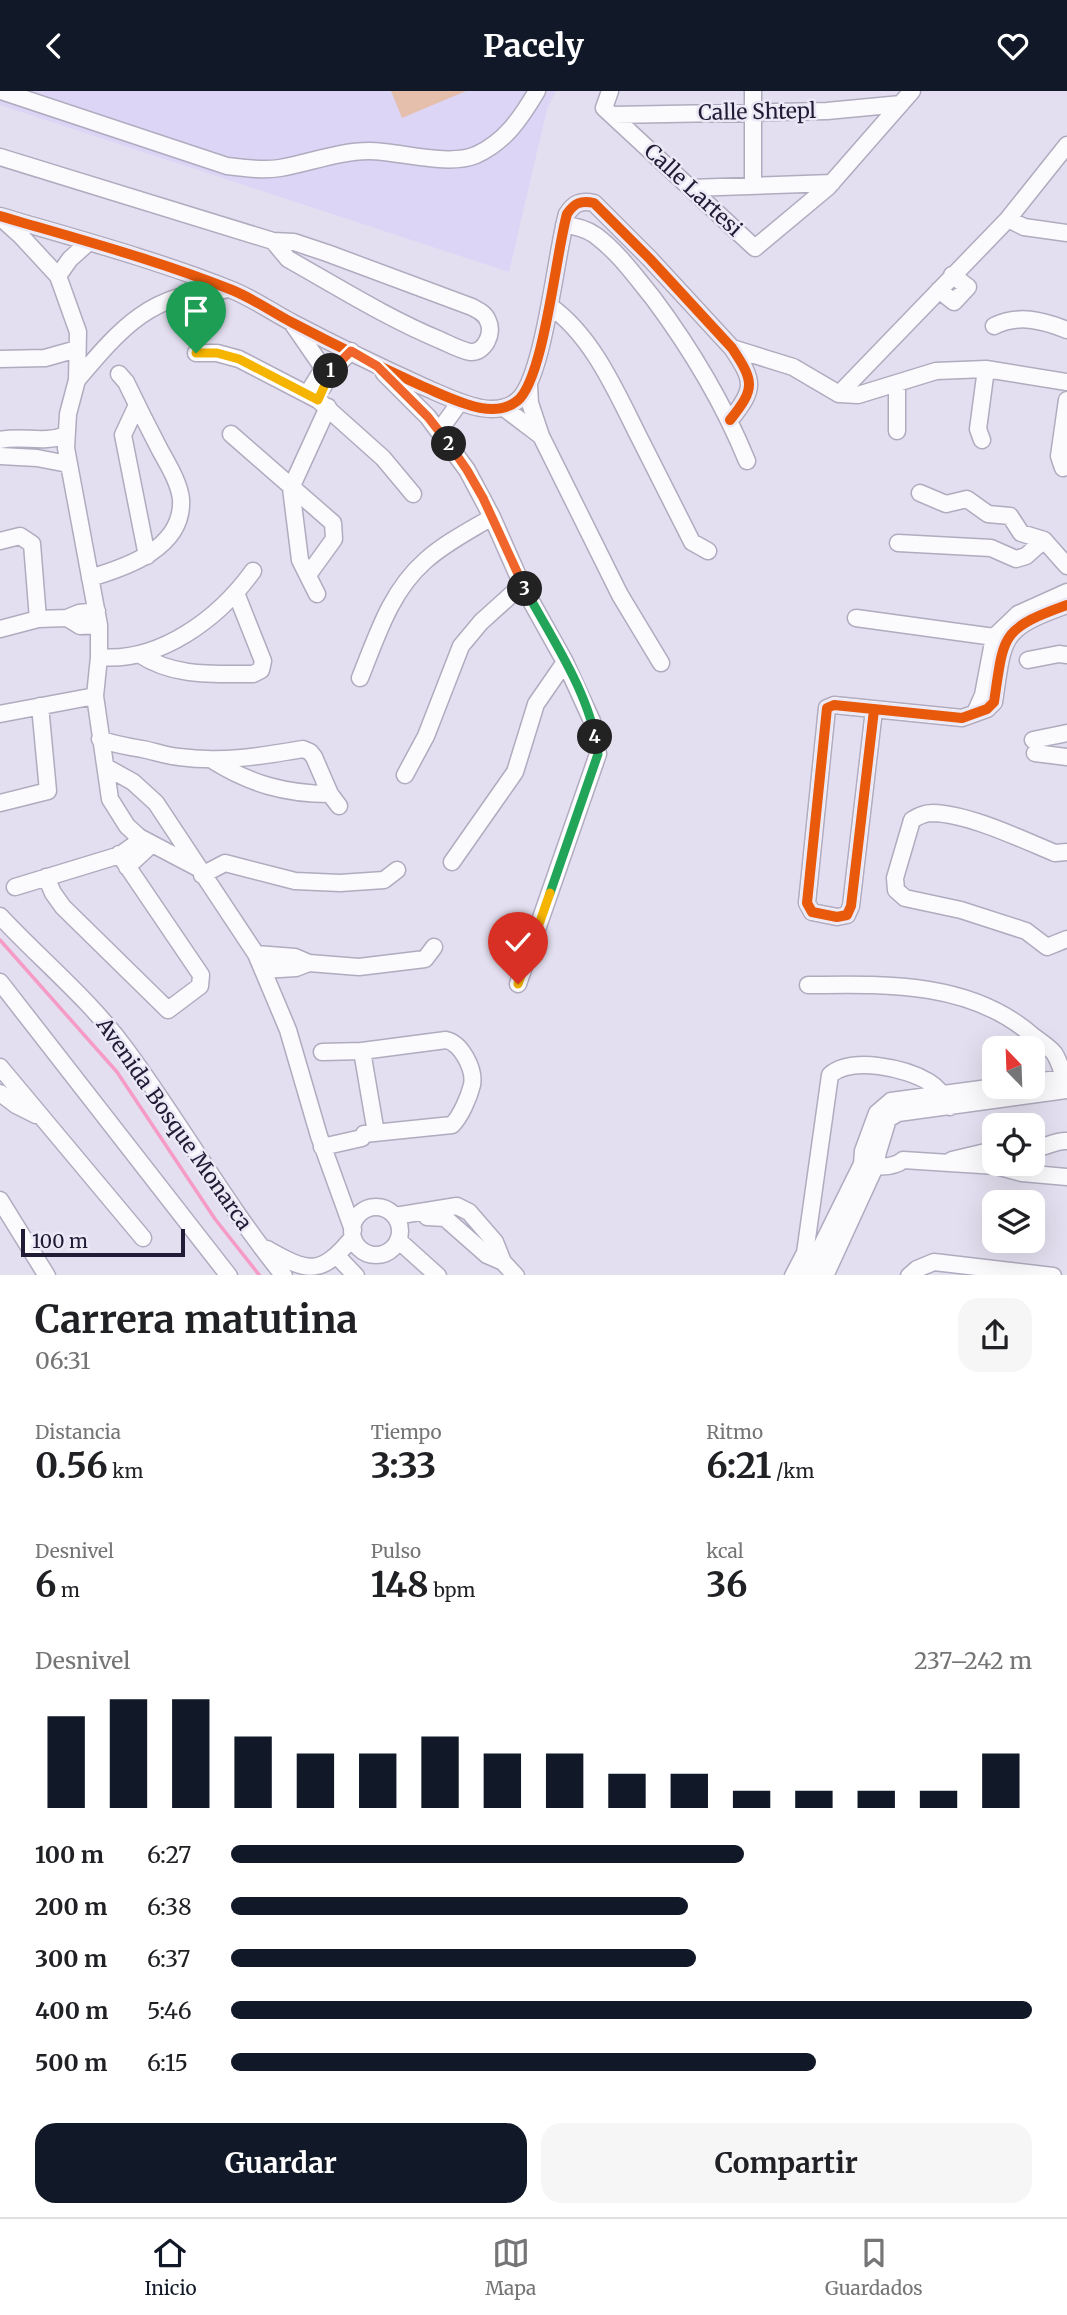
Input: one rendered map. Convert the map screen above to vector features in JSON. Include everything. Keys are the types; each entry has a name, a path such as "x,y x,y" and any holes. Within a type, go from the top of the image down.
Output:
{"street":[{"path":"1,91 227,166 257,170 278,169 316,159 369,151 429,159 471,157 502,140 537,91"},
{"path":"610,91 604,108 612,115"},
{"path":"753,91 753,185"},
{"name":"Calle Shtepl","path":"612,115 827,111 907,97"},
{"name":"Calle Lartesi","path":"612,115 755,248 832,183 907,97"},
{"path":"839,394 1008,219 1067,145"},
{"path":"0,157 273,241 294,242 472,307 483,313 489,324 491,330 486,344 477,351 468,351 421,332 288,259 273,241"},
{"path":"690,188 832,183"},
{"path":"661,663 620,594 541,436 530,403 529,386 550,306 564,225 576,203 594,203 732,348 747,373 750,390 746,401 730,420"},
{"path":"0,217 89,242 232,290 377,366 460,402 483,408 504,408 518,400 529,386"},
{"path":"0,217 58,276 78,332 77,380 66,435 68,464 98,618 99,651 95,703 106,767 106,783 114,806 127,826 204,877"},
{"path":"1008,219 1024,227 1067,233"},
{"path":"564,225 580,227 593,233 636,277 675,329 730,420 747,461"},
{"path":"58,276 70,259 89,242"},
{"path":"157,264 168,285 158,305"},
{"path":"77,380 122,329 158,305 194,293 232,290"},
{"path":"550,306 567,320 581,337 611,382 692,542 708,551"},
{"path":"994,326 1009,319 1046,322 1067,330"},
{"path":"290,321 321,365 317,399 291,488 300,560 317,594"},
{"path":"545,327 581,337"},
{"path":"78,332 98,341 110,341"},
{"path":"732,348 793,367 839,394 858,395 936,371 986,369 1067,382"},
{"path":"0,359 45,358 77,349"},
{"path":"317,399 330,373 351,351"},
{"path":"196,353 217,353 239,359 317,399 383,458 413,494"},
{"path":"45,358 66,369 77,380"},
{"path":"377,366 439,431 467,470 492,517 522,585 565,662 592,721 598,754 518,984"},
{"path":"982,440 978,429 986,369"},
{"path":"89,573 125,567 147,556 172,531 178,518 181,500 175,479 126,382 119,375"},
{"path":"897,384 897,431"},
{"path":"1063,468 1059,456 1067,400"},
{"path":"439,431 460,402"},
{"path":"137,405 123,435 147,556"},
{"path":"504,408 541,436"},
{"path":"231,434 333,523 334,539 309,575"},
{"path":"0,456 37,449 66,435"},
{"path":"0,440 11,438 68,464"},
{"path":"920,493 946,504 967,499 988,514 1010,516 1021,533 1044,540 1067,566"},
{"path":"360,678 386,614 415,571 453,540 492,517"},
{"path":"0,541 20,536 32,544 38,619"},
{"path":"898,543 991,548 1016,559 1026,556 1044,540"},
{"path":"99,651 114,658 133,654 166,644 192,631 236,593 253,571"},
{"path":"405,775 426,736 461,646 481,622 522,585"},
{"path":"874,710 851,906 847,915 812,912 807,903 827,708 834,705 962,718 987,709 994,702 996,645 1018,614 1067,592"},
{"path":"133,654 162,667 194,674 253,674 261,670 263,661 236,593"},
{"path":"996,645 1022,624 1067,605"},
{"path":"0,629 38,619 67,618 80,626 98,618"},
{"path":"856,618 996,645"},
{"path":"1028,660 1067,655"},
{"path":"452,862 515,772 536,704 565,662"},
{"path":"0,714 66,702 82,710 95,703"},
{"path":"0,803 48,791 40,706"},
{"path":"1067,733 1034,747 1067,757"},
{"path":"99,735 178,757 212,760 242,759 303,750 314,757 335,800 268,787 234,773 212,760"},
{"path":"106,767 145,792 173,829 259,962 288,1030 320,1141 356,1239 373,1255 387,1253 396,1233 429,1216 445,1218 487,1255 503,1262 515,1275"},
{"path":"1063,856 981,823 933,813 922,814 912,820 895,878 897,890 905,898 961,910 1026,931 1046,947 1067,939"},
{"path":"15,887 46,877 123,861 134,845 171,838 173,829"},
{"path":"46,877 63,907 168,1010 200,986 201,975 123,861"},
{"path":"204,877 219,864 230,864 295,881 340,883 384,880 397,870"},
{"name":"Avenida Bosque Monarca","path":"0,916 92,1008 124,1047 258,1244 283,1275"},
{"path":"259,962 295,957 309,963 359,967 425,959 434,947"},
{"name":"Avenida Bosque Monarca","path":"0,982 8,1002 228,1275"},
{"path":"808,985 876,984 928,989 978,1001 1023,1026 1054,1053 1055,1083 904,1106 891,1101 877,1113 869,1158 825,1275"},
{"path":"320,1141 360,1129 370,1133 452,1125 472,1083 471,1072 460,1047 446,1040 362,1051 322,1052"},
{"path":"362,1051 370,1133"},
{"path":"794,1275 805,1253 830,1075 846,1066 899,1069 930,1082 946,1100"},
{"path":"0,1067 143,1238"},
{"path":"899,1069 904,1106"},
{"path":"946,1100 982,1091"},
{"path":"0,1093 16,1105 41,1117"},
{"path":"1045,1147 1059,1140 1067,1141"},
{"path":"941,1163 982,1153"},
{"path":"869,1158 898,1165 903,1160 996,1166 1022,1173 1067,1177"},
{"path":"810,1275 818,1253 869,1158"},
{"path":"340,1194 364,1211"},
{"path":"0,1200 46,1275"},
{"path":"327,1275 356,1239 354,1222 364,1211 380,1208 421,1275"},
{"path":"396,1233 437,1275"},
{"path":"258,1244 290,1262 308,1268 339,1259"},
{"path":"339,1259 355,1275"},
{"path":"910,1275 934,1262 1044,1275"}],"shaded area":[{"path":"0,91 556,91 547,109 509,272 0,105"},
{"path":"391,91 466,91 402,118"}],"waterway":[{"path":"0,940 117,1072 215,1219 259,1275"}],"cycle path":[{"path":"0,216 204,279 248,297 285,319 422,386 466,404 495,409 517,401 535,368 567,214 578,203 594,203 650,259 739,359 748,377 748,392 730,420"},
{"path":"874,710 851,906 847,915 837,917 812,912 807,903 827,708 834,705 962,718 987,709 994,702 1000,662 1009,637 1029,621 1067,605"}],"route":[{"path":"196,353 217,353 239,359 318,400 330,373 351,351 377,366 428,417 467,470 492,517 522,585 565,662 592,721 598,754 518,984"}]}
